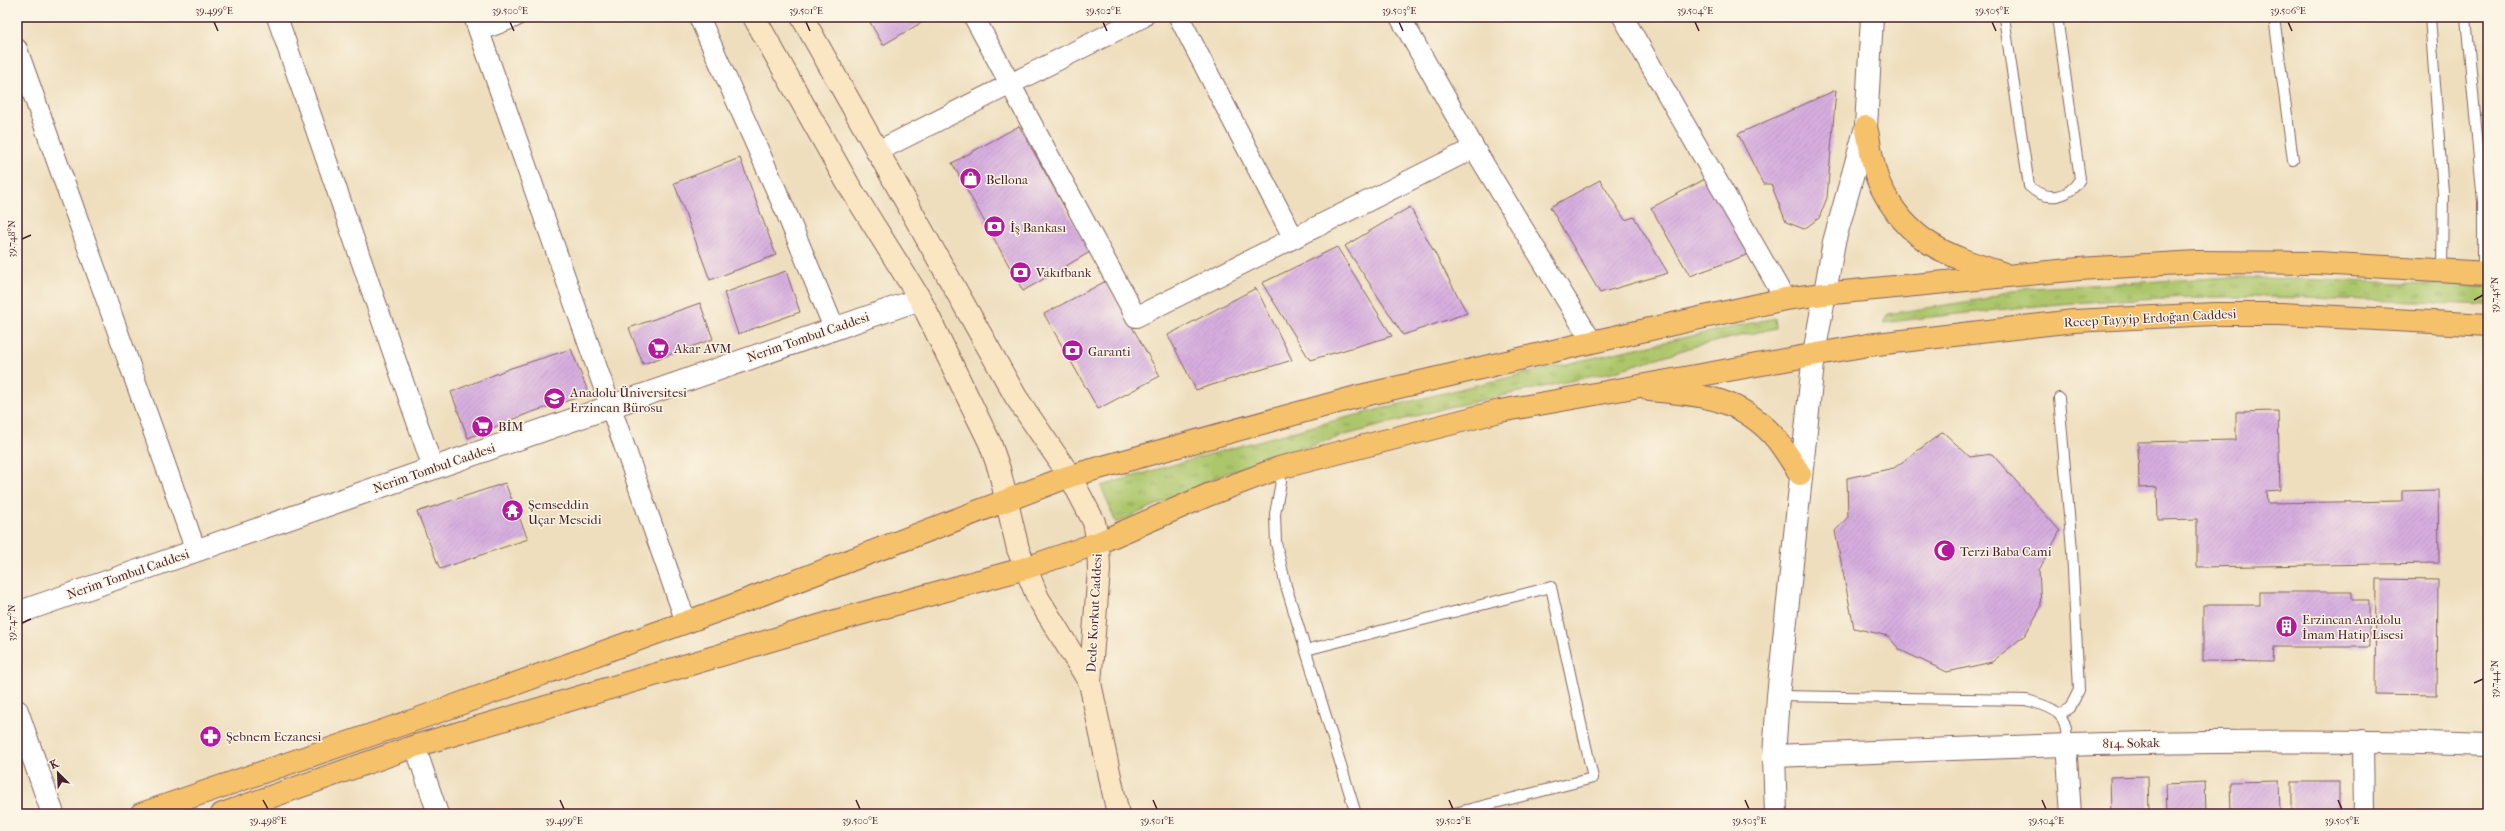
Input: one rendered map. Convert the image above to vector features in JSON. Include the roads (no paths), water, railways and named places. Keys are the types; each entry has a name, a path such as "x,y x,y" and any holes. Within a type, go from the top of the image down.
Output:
{"main road":[{"name":"Dede Korkut Caddesi","path":"754,17 848,184 920,298 990,443 1018,549 1038,598 1090,683"},
{"name":"Dede Korkut Caddesi","path":"802,17 876,152 1016,397 1070,476 1094,522 1098,543 1098,594 1090,683 1118,814"},
{"path":"1866,127 1880,186 1899,217 1928,245 1968,263 2012,276"},
{"path":"141,814 428,715 686,622 1006,499 1070,476 1356,397 1592,342 1784,299 2079,269 2197,262 2318,263 2486,273"},
{"name":"Recep Tayyip Erdoğan Caddesi","path":"224,814 415,746 849,616 1026,568 1098,543 1208,495 1279,468 1500,411 1814,354 1987,330 2074,320 2281,314 2488,325"},
{"path":"1621,388 1706,396 1729,404 1747,413 1772,434 1800,474"}],"street":[{"path":"277,17 433,468"},
{"path":"515,17 477,24 686,622"},
{"path":"699,17 786,212 834,328"},
{"path":"974,17 1136,317 1293,237 1474,148"},
{"path":"876,152 1143,17"},
{"path":"1179,17 1293,237"},
{"path":"1400,17 1474,148 1592,342"},
{"path":"1624,17 1784,299"},
{"path":"1776,814 1774,756 1778,696 1800,474 1814,354 1823,294 1834,242 1866,127 1872,17"},
{"path":"17,49 196,551"},
{"name":"Nerim Tombul Caddesi","path":"17,613 920,298"},
{"path":"17,711 53,814"},
{"path":"2364,740 2364,814"},
{"name":"814. Sokak","path":"1774,756 2066,744 2364,740 2488,745"},
{"path":"2066,744 2071,814"},
{"path":"415,746 438,814"}],"lane":[{"path":"2004,17 2029,186 2042,195 2049,196 2057,196 2071,191 2080,179 2057,17"},
{"path":"2274,17 2293,160"},
{"path":"2430,17 2443,193 2442,271"},
{"path":"2466,17 2483,202 2486,273"},
{"path":"2059,398 2072,550 2079,690 2070,708 2059,714"},
{"path":"1279,468 1281,482 1275,514 1276,543 1353,813"},
{"path":"1306,650 1551,588 1593,778 1451,814"},
{"path":"1778,696 2027,700 2054,709 2059,714 2066,728 2066,744"}],"place":[{"name":"Bellona","path":"970,179"},
{"name":"İş Bankası","path":"994,227"},
{"name":"Vakıfbank","path":"1021,272"},
{"name":"Akar AVM","path":"658,348"},
{"name":"Garanti","path":"1072,351"},
{"name":"Anadolu Üniversitesi Erzincan Bürosu","path":"555,399"},
{"name":"BİM","path":"482,426"},
{"name":"Şemseddin Uçar Mescidi","path":"513,511"},
{"name":"Terzi Baba Cami","path":"1944,551"},
{"name":"Erzincan Anadolu İmam Hatip Lisesi","path":"2286,626"},
{"name":"Şebnem Eczanesi","path":"211,736"}]}
